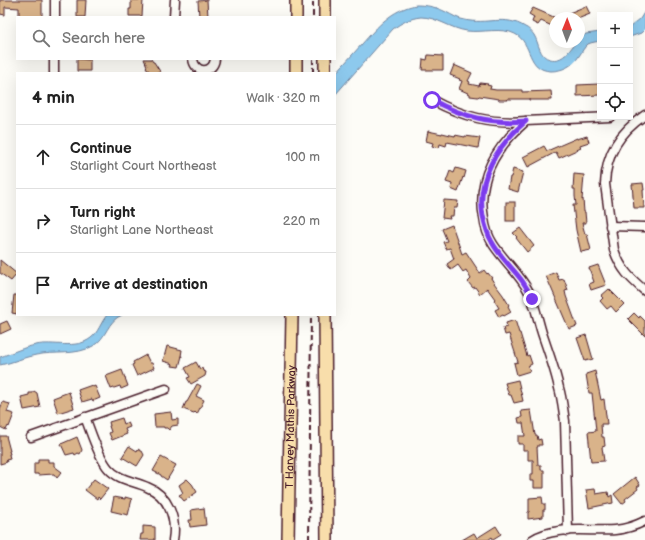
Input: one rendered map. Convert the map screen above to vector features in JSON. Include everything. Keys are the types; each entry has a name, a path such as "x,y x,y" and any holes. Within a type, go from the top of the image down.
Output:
{"highway":[{"path":"296,0 296,16"},
{"path":"325,0 325,16"},
{"path":"296,60 296,72"},
{"path":"325,60 325,72"},
{"name":"T Harvey Mathis Parkway","path":"288,540 292,316"},
{"path":"325,316 327,540"}],"street":[{"path":"55,0 55,16"},
{"path":"174,16 175,0"},
{"path":"54,60 54,72"},
{"path":"192,60 200,69 207,70 213,66 215,60"},
{"path":"432,100 454,111 477,118 502,122 597,118"},
{"path":"641,118 619,140 611,154 607,164 605,184 610,226 617,259 630,278 645,291"},
{"path":"526,121 506,140 491,163 484,183 482,209 485,226 492,242 520,277 530,295 559,387 565,421 568,531"},
{"path":"610,226 645,227"},
{"path":"31,437 166,389"},
{"path":"85,418 102,459 108,468 113,473 126,480 152,489 165,500 172,515 174,528 173,540"},
{"path":"532,540 547,533 615,530 634,526 645,521"}],"water":[{"path":"416,5 428,6 442,10 457,18 465,20 503,20 518,23 527,28 536,38 541,53 546,58 555,60 565,55 571,48 584,48 577,60 570,65 563,69 551,71 537,66 533,61 525,43 521,38 510,32 467,31 433,19 421,17 413,18 393,29 336,94 336,73 380,25 399,11"},
{"path":"645,11 645,29 641,33 633,36 633,25 640,19"},
{"path":"597,32 597,41 588,44 585,47 585,35"},
{"path":"106,316 120,316 113,321 98,343 86,349 73,352 36,355 0,365 0,357 27,347 43,344 78,344 85,342 96,333"}],"building":[{"path":"0,0 42,0 42,16 19,16 19,8 5,7 5,15 0,14"},
{"path":"77,0 86,0 85,16 77,16"},
{"path":"131,0 143,0 142,16 129,16"},
{"path":"207,0 208,16 199,16 198,1"},
{"path":"586,6 590,14 585,16 585,12 571,12"},
{"path":"533,8 549,15 549,25 541,21 538,25 532,22 534,17 529,14"},
{"path":"428,55 443,56 443,70 422,70 423,59 427,60"},
{"path":"77,60 90,60 90,71 77,71"},
{"path":"144,60 152,60 160,72 149,72 146,67"},
{"path":"454,65 472,73 468,81 470,82 469,84 479,86 480,83 488,84 487,85 491,86 490,89 496,90 522,90 522,92 551,91 552,100 499,100 479,96 470,96 470,94 459,89 462,81 450,75"},
{"path":"597,84 597,95 577,96 577,85"},
{"path":"428,131 455,136 480,138 478,148 447,142 446,146 440,144 439,148 432,146 433,143 426,141"},
{"path":"587,136 589,142 580,145 581,148 559,158 556,152 528,167 523,157 544,146 547,151 577,138"},
{"path":"456,168 466,171 458,192 451,189 452,184 446,182 450,171 454,173"},
{"path":"513,169 523,172 518,192 508,189"},
{"path":"574,174 584,175 582,200 583,199 586,223 582,223 585,234 587,234 591,250 581,252 576,230 573,205 576,205 575,189 573,189"},
{"path":"643,183 644,208 634,208 632,184"},
{"path":"444,200 458,201 457,208 454,208 453,216 449,216 450,219 442,218"},
{"path":"506,202 515,202 515,221 506,221"},
{"path":"452,225 462,254 466,252 480,273 484,270 487,274 488,273 509,305 508,306 511,312 499,317 495,310 499,308 494,300 495,299 487,288 480,294 475,287 473,288 468,282 471,279 466,270 463,272 458,265 451,270 447,264 454,259 450,248 446,249 443,242 447,241 442,229"},
{"path":"520,228 534,246 527,252 513,233"},
{"path":"0,260 16,273 16,275 11,281 0,273"},
{"path":"598,265 606,285 591,290 589,284 594,282 589,268"},
{"path":"556,272 559,280 564,279 568,290 565,291 566,296 577,326 569,329 546,276"},
{"path":"609,289 624,304 616,312 611,306 607,309 600,301 603,298 601,296"},
{"path":"14,295 16,295 16,314 12,313"},
{"path":"634,313 645,321 645,336 628,319"},
{"path":"515,320 527,356 529,355 532,364 528,366 530,371 517,375 514,363 518,362 509,334 505,335 503,328 507,327 506,323"},
{"path":"7,321 11,329 0,334 0,324"},
{"path":"586,335 593,359 585,361 577,338"},
{"path":"167,346 182,350 179,367 172,366 173,364 163,361"},
{"path":"146,355 154,368 137,376 132,365 134,364 133,362"},
{"path":"196,362 200,369 202,368 203,371 206,372 205,376 191,384 187,378 190,377 185,368"},
{"path":"122,370 128,386 121,389 120,386 111,389 106,376"},
{"path":"595,371 601,400 604,399 607,424 601,424 602,437 604,437 605,446 602,447 604,461 591,462 588,432 596,431 592,393 589,393 586,374"},
{"path":"518,380 523,401 514,403 511,395 509,395 505,383"},
{"path":"197,384 201,386 196,396 204,400 197,414 195,412 194,413 183,409"},
{"path":"92,385 93,387 95,386 100,398 93,401 92,399 82,402 78,390"},
{"path":"34,391 37,393 40,407 24,410 21,397 29,395 29,393 33,393"},
{"path":"69,392 74,408 58,413 53,398"},
{"path":"3,402 10,404 7,412 14,414 9,427 8,426 6,430 0,427 0,409"},
{"path":"531,410 535,435 537,435 538,440 541,439 542,445 538,445 537,447 538,465 541,465 541,470 544,470 544,488 534,488 534,481 530,481 530,474 533,474 533,460 528,460 528,450 523,450 523,444 518,444 518,436 525,436 523,423 519,423 518,418 522,417 521,411"},
{"path":"171,412 172,420 178,419 178,425 172,426 169,430 164,427 155,427 154,414"},
{"path":"122,418 124,424 128,422 130,427 125,429 127,434 112,440 109,433 111,432 109,422"},
{"path":"0,436 6,436 10,451 10,459 6,460 7,462 0,464"},
{"path":"77,437 82,450 80,454 78,453 75,455 74,453 66,455 61,444"},
{"path":"129,446 137,451 138,449 142,451 144,455 137,466 122,457"},
{"path":"161,457 176,465 167,480 153,471"},
{"path":"38,459 48,459 48,462 54,462 54,466 62,472 57,478 54,474 34,474 34,463 38,463"},
{"path":"635,477 640,485 637,487 638,489 625,499 626,501 622,504 614,494"},
{"path":"94,479 108,489 100,499 98,497 97,499 85,490"},
{"path":"187,479 197,492 184,501 179,495 183,493 179,485"},
{"path":"595,489 596,494 608,492 609,497 612,495 613,503 589,508 586,490"},
{"path":"114,497 125,499 125,497 132,499 128,515 111,511"},
{"path":"542,497 543,504 545,504 543,517 528,519 529,498"},
{"path":"204,508 206,525 190,527 189,520 192,520 191,510"},
{"path":"143,526 155,527 155,540 140,540 141,534 143,534"},
{"path":"496,526 501,534 493,539 492,537 488,540 462,540 474,533 477,538"}],"railway":[{"path":"313,0 313,16"},
{"path":"313,60 313,72"},
{"path":"309,540 311,316"}],"route":[{"path":"432,100 454,111 490,121 526,121 506,140 491,163 484,183 482,209 485,226 492,242 520,277 532,299"}]}
